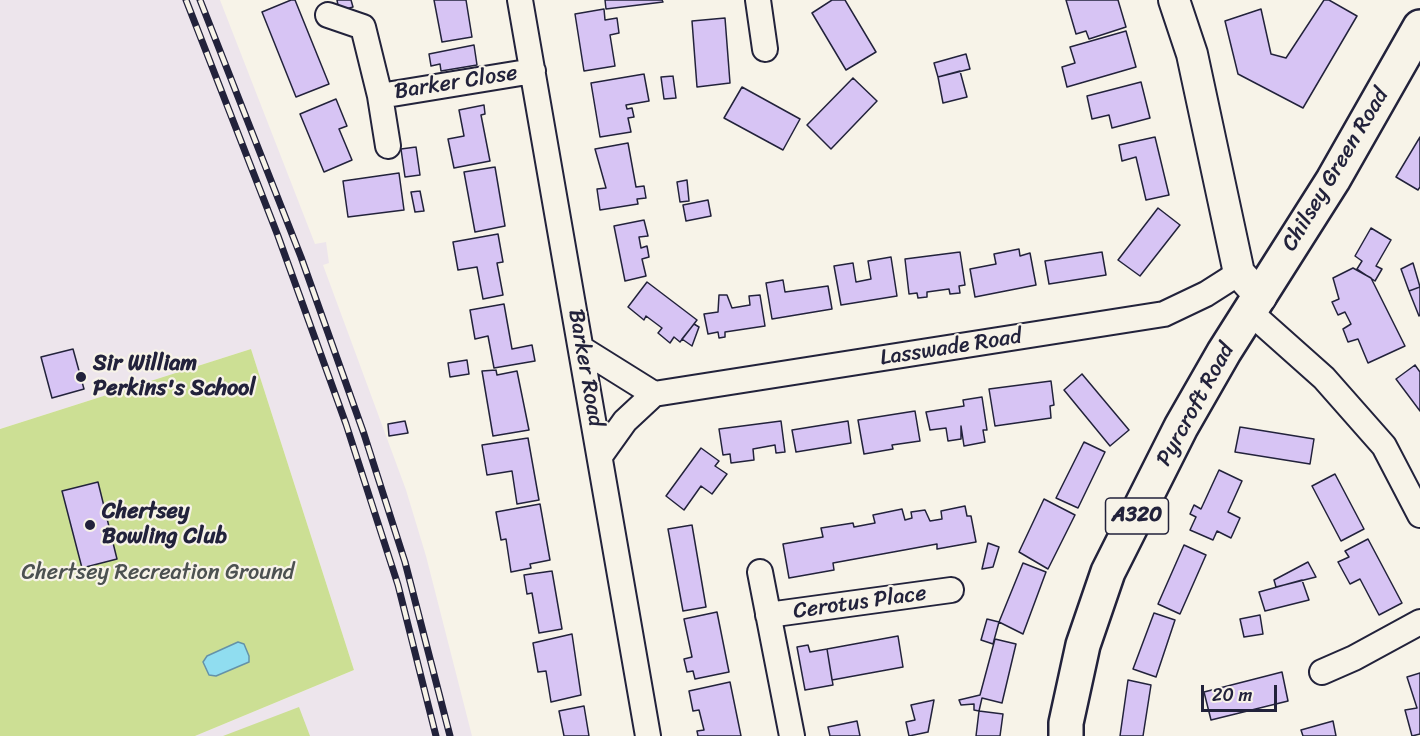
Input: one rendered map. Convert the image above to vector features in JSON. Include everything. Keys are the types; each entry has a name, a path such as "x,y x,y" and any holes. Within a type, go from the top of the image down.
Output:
{"main road":[{"name":"Chilsey Green Road","path":"1256,305 1333,180 1420,27"},
{"name":"Pyrcroft Road","path":"1066,736 1066,723 1083,645 1108,572 1181,427 1224,352 1256,305"}],"street":[{"name":"Barker Road","path":"520,0 648,736"},
{"path":"758,0 765,49"},
{"path":"1174,0 1192,54 1239,273 1256,305 1384,447 1420,515"},
{"name":"Barker Close","path":"328,15 363,27 380,96 388,146"},
{"name":"Barker Close","path":"380,96 533,71"},
{"name":"Lasswade Road","path":"654,394 1164,314 1206,294 1239,273"},
{"path":"582,349 654,394 625,421 600,456"},
{"name":"Cerotus Place","path":"760,572 792,736"},
{"name":"Cerotus Place","path":"768,615 951,590"},
{"path":"1322,672 1354,658 1420,622"}],"shaded area":[{"name":"Sir William Perkins's School","path":"0,0 220,0 315,244 326,242 329,263 323,265 406,490 426,556 472,736 195,736 354,670 251,349 0,429"}],"green space":[{"name":"Chertsey Recreation Ground","path":"251,349 354,670 195,736 0,736 0,429"},
{"path":"299,707 310,736 223,736"}],"water":[{"path":"238,642 244,644 249,662 216,676 209,675 203,662 207,656"}],"building":[{"path":"295,0 329,84 296,97 262,12"},
{"path":"337,0 351,0 353,7 339,11"},
{"path":"434,0 466,0 472,37 442,42"},
{"path":"605,0 662,0 663,2 606,9"},
{"path":"832,0 845,0 876,52 846,70 812,13"},
{"path":"1066,0 1118,0 1126,27 1089,39 1086,31 1076,34"},
{"path":"1324,0 1329,0 1357,16 1303,108 1238,74 1225,21 1261,9 1271,54 1286,58"},
{"path":"604,9 605,20 617,18 619,33 610,35 615,66 584,71 575,14"},
{"path":"725,18 730,83 697,87 692,21"},
{"path":"1126,31 1136,67 1067,87 1062,67 1075,63 1070,47"},
{"path":"474,45 477,65 441,71 440,64 431,66 429,54"},
{"path":"966,54 970,69 938,77 934,63"},
{"path":"960,71 967,97 943,103 938,77"},
{"path":"644,74 649,101 626,105 627,109 632,108 634,117 628,118 631,132 600,137 591,83"},
{"path":"673,76 676,98 664,99 661,77"},
{"path":"853,78 877,101 831,149 807,125"},
{"path":"1141,82 1150,118 1112,128 1109,115 1092,119 1087,96"},
{"path":"742,87 800,119 783,150 724,118"},
{"path":"336,99 347,126 339,129 352,160 324,172 300,114"},
{"path":"484,105 485,114 481,115 490,161 454,168 448,139 464,136 459,110"},
{"path":"1155,137 1169,195 1146,200 1136,157 1122,161 1119,145"},
{"path":"1420,137 1420,187 1418,190 1396,177"},
{"path":"628,143 636,187 644,186 646,198 637,199 638,204 600,210 597,189 606,188 595,149"},
{"path":"416,147 420,175 405,177 401,149"},
{"path":"495,167 505,226 475,232 464,172"},
{"path":"399,173 404,210 348,217 343,181"},
{"path":"687,180 689,201 680,202 677,182"},
{"path":"420,191 424,211 415,212 411,192"},
{"path":"708,200 711,216 686,221 683,205"},
{"path":"1158,208 1180,225 1140,276 1118,260"},
{"path":"644,220 648,236 639,237 641,248 647,246 649,257 642,259 646,276 625,281 614,226"},
{"path":"1371,228 1391,240 1376,266 1382,269 1375,281 1357,269 1362,261 1355,256"},
{"path":"498,234 503,262 497,263 503,295 483,299 477,267 458,270 453,242"},
{"path":"1019,249 1020,256 1030,253 1036,285 975,297 970,269 996,264 994,254"},
{"path":"960,252 965,285 959,286 960,293 950,294 949,289 927,292 927,297 918,298 917,293 909,294 905,259"},
{"path":"1102,252 1106,275 1049,284 1045,261"},
{"path":"891,257 897,296 841,305 834,266 853,263 856,282 871,279 868,261"},
{"path":"1413,263 1420,287 1409,291 1401,269"},
{"path":"1353,268 1371,278 1405,346 1368,363 1358,339 1348,342 1343,329 1351,324 1345,312 1338,315 1332,302 1339,299 1333,278"},
{"path":"783,280 785,292 828,286 832,309 772,319 766,283"},
{"path":"647,282 697,320 680,342 674,337 670,343 658,333 662,328 646,316 644,320 628,307"},
{"path":"1420,287 1420,315 1419,316 1409,291"},
{"path":"719,295 727,295 732,308 750,305 749,296 760,295 765,326 725,332 725,337 719,338 718,332 708,334 704,314 718,312"},
{"path":"504,304 512,349 532,345 535,361 494,368 488,336 475,339 470,310"},
{"path":"694,324 699,327 692,346 682,339"},
{"path":"73,349 84,389 52,398 41,357"},
{"path":"467,360 469,374 450,377 448,363"},
{"path":"1415,365 1420,372 1420,411 1396,379"},
{"path":"496,370 497,375 517,371 529,430 493,436 482,371"},
{"path":"1082,374 1129,430 1110,446 1064,390"},
{"path":"1051,381 1054,405 1050,406 1051,418 995,426 989,389"},
{"path":"982,397 987,430 983,430 985,442 964,446 961,426 961,439 948,441 946,428 930,430 926,412 964,406 963,400"},
{"path":"915,411 920,441 892,445 893,449 864,454 858,420"},
{"path":"405,421 408,433 389,436 388,424"},
{"path":"781,421 785,452 776,453 775,445 753,449 754,460 731,463 730,454 723,455 719,429"},
{"path":"848,421 851,443 796,452 792,430"},
{"path":"1240,427 1314,439 1310,464 1235,452"},
{"path":"528,438 539,500 517,504 512,471 487,475 482,445"},
{"path":"1084,442 1105,452 1078,508 1056,498"},
{"path":"701,448 719,461 715,466 727,474 712,494 701,486 684,510 666,496"},
{"path":"1219,470 1242,481 1228,512 1240,518 1231,538 1217,531 1213,540 1190,530 1196,517 1190,514 1194,505 1201,509"},
{"path":"1335,474 1364,529 1341,541 1312,486"},
{"name":"Chertsey Bowling Club","path":"98,482 117,559 82,568 62,491"},
{"path":"1044,499 1075,515 1048,569 1019,552"},
{"path":"540,504 550,560 530,564 531,568 511,572 506,539 501,540 496,512"},
{"path":"965,506 967,516 971,516 976,542 937,549 937,544 833,563 834,570 789,578 783,544 823,537 821,528 853,523 854,527 875,523 873,515 902,509 905,520 912,518 911,512 925,510 930,521 942,519 941,511"},
{"path":"692,525 706,607 683,611 668,529"},
{"path":"1368,539 1402,603 1379,615 1360,579 1350,584 1338,562 1349,557 1345,551"},
{"path":"988,543 999,547 993,567 982,569"},
{"path":"1184,545 1206,555 1180,614 1158,604"},
{"path":"1308,562 1316,577 1276,587 1274,580"},
{"path":"1023,563 1046,572 1023,634 999,622"},
{"path":"552,571 562,629 539,633 532,593 527,594 524,575"},
{"path":"1302,580 1309,600 1265,611 1259,592"},
{"path":"717,612 729,672 695,679 693,671 687,672 684,659 692,657 684,619"},
{"path":"1154,613 1175,620 1156,677 1133,669"},
{"path":"1260,615 1263,634 1244,637 1240,619"},
{"path":"987,619 999,622 993,644 981,640"},
{"path":"572,634 581,695 551,702 546,671 538,672 533,643"},
{"path":"898,636 903,667 832,680 827,649"},
{"path":"995,639 1016,644 1002,703 982,698 979,711 974,710 974,704 961,705 959,700 980,695"},
{"path":"808,645 810,652 827,649 833,685 805,690 797,647"},
{"path":"1282,672 1288,701 1211,720 1204,692"},
{"path":"1420,673 1420,734 1412,736 1405,710 1417,708 1407,677"},
{"path":"1128,680 1151,685 1143,736 1120,736"},
{"path":"730,682 741,736 698,736 697,731 704,730 699,710 693,711 689,691"},
{"path":"934,700 928,732 909,736 906,722 915,720 911,705"},
{"path":"584,706 589,736 564,736 559,711"},
{"path":"979,711 1003,714 1000,736 976,736"},
{"path":"857,721 860,736 830,736 828,727"},
{"path":"1333,721 1336,736 1303,736 1301,730"}],"railway":[{"path":"186,0 278,236 346,424 398,585 436,736"},
{"path":"200,0 301,257 364,434 405,562 450,736"}],"place":[{"name":"Sir William Perkins's School","path":"81,377"},
{"name":"Chertsey Bowling Club","path":"90,525"}]}
